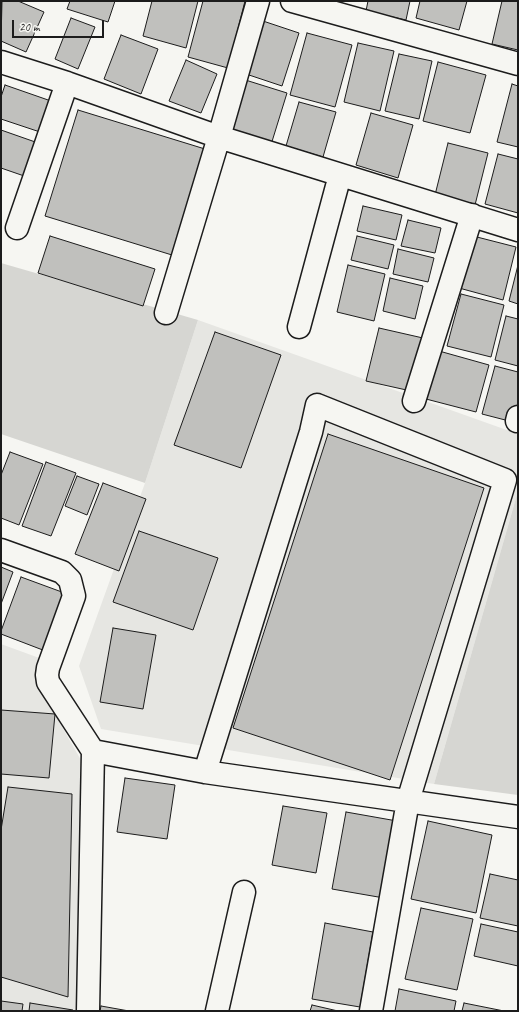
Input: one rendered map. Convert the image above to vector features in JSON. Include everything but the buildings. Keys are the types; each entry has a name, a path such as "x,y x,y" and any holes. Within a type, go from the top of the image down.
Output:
{"street":[{"path":"166,313 258,1"},
{"path":"292,1 518,64"},
{"path":"1,62 67,83 219,137 518,230"},
{"path":"17,228 67,83"},
{"path":"299,327 340,175"},
{"path":"414,401 472,216"},
{"path":"205,772 311,432 317,405 505,480 408,801 371,1011"},
{"path":"1,550 62,572 70,580 74,596 48,668 47,675 48,682 94,751 88,1011"},
{"path":"94,751 205,772 518,817"},
{"path":"217,1011 244,892"}],"shaded area":[{"path":"1,263 198,320 145,483 1,434"},
{"path":"198,320 518,434 518,491 434,784 101,729 79,666 145,483"},
{"path":"518,491 518,795 434,784"},
{"path":"1,644 42,659 39,686 82,762 77,1011 1,1011"}]}
